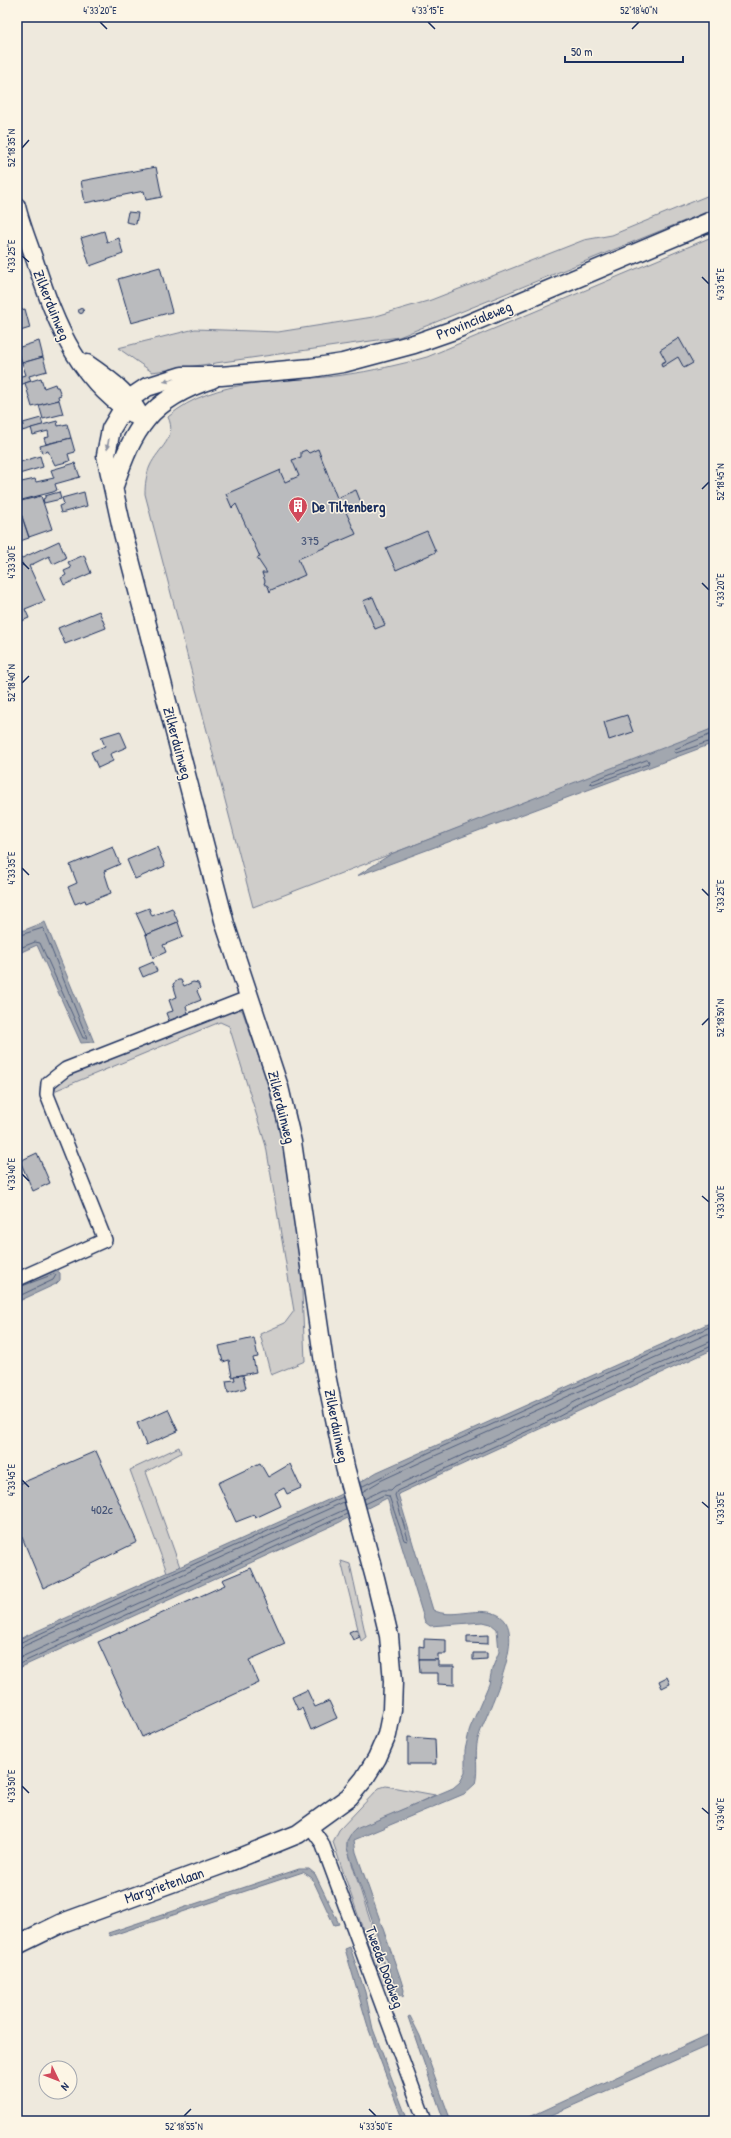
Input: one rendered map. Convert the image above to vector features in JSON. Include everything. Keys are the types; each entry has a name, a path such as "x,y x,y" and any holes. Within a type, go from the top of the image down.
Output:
{"main road":[{"name":"Provincialeweg","path":"127,404 147,387 182,376 222,376 337,364 414,344 454,330 714,220"},
{"name":"Provincialeweg","path":"144,421 159,406 177,394 202,382 222,376"},
{"name":"Zilkerduinweg","path":"127,404 111,429 106,455 114,486 123,533 225,924 279,1087 292,1142 325,1370 349,1484 389,1636 393,1680 392,1710 387,1735 377,1758 364,1779 349,1797 310,1826"},
{"path":"114,486 132,438 144,421"},
{"name":"Margrietenlaan","path":"17,1945 62,1923 229,1862 298,1834 310,1826"}],"street":[{"name":"Zilkerduinweg","path":"17,206 47,295 71,351 100,388 127,404 144,421"},
{"path":"18,1279 105,1240 47,1095 48,1083 66,1069 250,997"},
{"name":"Tweede Doodweg","path":"310,1826 322,1843 425,2121"}],"shaded area":[{"path":"714,193 714,209 399,337 152,372 118,348 195,329 278,332 373,317 431,300 584,240 612,235"},
{"path":"714,236 714,728 672,746 253,907 145,494 146,480 150,466 166,443 171,431 168,417 187,404 207,394 229,388 275,381 354,373 385,368 427,357"},
{"path":"230,1009 242,1010 273,1097 286,1161 301,1269 305,1361 271,1375 260,1334 285,1323 294,1311 266,1146 229,1026 220,1022 54,1091 59,1078"},
{"path":"179,1447 181,1453 146,1472 180,1567 167,1572 130,1470"},
{"path":"341,1561 350,1564 366,1637 361,1641"},
{"path":"386,1786 435,1795 354,1832 347,1840 347,1848 390,1983 382,1985 333,1842 339,1830 379,1788"}],"water":[{"path":"714,728 714,743 357,876 391,854"},
{"path":"45,922 94,1042 81,1043 37,945 17,954 17,933"},
{"path":"55,1269 60,1273 60,1280 56,1284 17,1302 17,1285"},
{"path":"714,1321 714,1349 398,1494 433,1610 448,1614 480,1611 496,1614 506,1622 510,1636 508,1654 503,1673 478,1739 476,1750 477,1773 475,1784 464,1794 354,1840 356,1852 400,1977 404,1990 403,1997 397,1992 347,1848 348,1840 350,1835 356,1829 453,1788 460,1782 465,1773 465,1750 470,1728 489,1684 492,1669 499,1652 497,1629 491,1624 483,1622 430,1626 425,1622 387,1498 338,1523 17,1669 17,1640 339,1495 377,1472"},
{"path":"299,1869 309,1869 315,1874 339,1924 334,1925 312,1878 303,1872 110,1936 108,1933"},
{"path":"350,1947 365,1992 373,2029 408,2121 403,2121 369,2030 345,1949"},
{"path":"410,2016 420,2036 451,2121 444,2121 408,2017"},
{"path":"714,2032 714,2043 538,2121 521,2121"}],"building":[{"path":"156,167 162,197 146,200 144,191 85,203 81,181"},
{"path":"128,212 138,213 136,224 126,222"},
{"path":"104,231 107,242 119,238 123,254 90,266 81,238"},
{"path":"160,267 172,312 131,323 118,279"},
{"path":"81,308 84,311 81,314 78,311"},
{"path":"25,309 30,328 17,332 17,311"},
{"path":"679,338 693,363 684,368 678,357 662,367 661,363 666,361 660,350"},
{"path":"39,341 43,357 22,363 20,356 17,356 17,348"},
{"path":"43,357 47,371 29,376 31,381 17,386 17,377 26,375 22,363"},
{"path":"41,378 44,388 55,384 61,395 58,396 59,400 32,407 25,383"},
{"path":"59,400 63,414 43,419 39,405"},
{"path":"41,418 43,425 22,431 21,425 24,425 23,423"},
{"path":"57,421 58,426 67,424 71,438 46,444 44,438 49,437 48,431 33,435 31,428"},
{"path":"71,438 75,452 68,454 70,461 55,465 48,451 42,453 40,446"},
{"name":"De Tiltenberg","path":"318,449 337,498 356,490 362,505 346,512 356,534 298,559 305,575 271,590 270,592 268,586 264,584 265,581 262,573 267,573 257,558 260,557 236,504 232,508 226,494 281,470 280,471 285,482 299,476 292,460 301,457 301,452 306,450 309,453"},
{"path":"40,456 43,467 19,474 17,463"},
{"path":"75,463 80,477 55,484 57,490 53,492 18,501 17,483 35,479 36,482 54,478 51,470"},
{"path":"59,492 61,499 44,503 43,499 45,496"},
{"path":"84,492 87,506 61,513 59,506 64,504 62,498"},
{"path":"41,496 52,529 29,537 17,502"},
{"path":"17,502 29,538 17,542"},
{"path":"427,531 436,552 396,570 386,548"},
{"path":"59,541 66,558 53,564 49,556 29,566 45,601 25,609 29,618 17,623 17,568 23,565 20,559"},
{"path":"84,555 91,573 64,585 61,578 66,575 64,571 71,568 68,562"},
{"path":"373,597 385,625 375,629 363,601"},
{"path":"99,611 106,628 65,644 58,628"},
{"path":"627,715 633,732 609,740 604,722"},
{"path":"120,731 127,747 110,754 113,761 98,768 91,752 105,746 101,737"},
{"path":"113,847 120,864 104,871 111,893 86,903 85,900 75,904 68,887 77,883 70,865"},
{"path":"157,847 165,866 135,879 127,860"},
{"path":"149,908 152,916 172,908 178,922 146,935 136,913"},
{"path":"178,922 183,937 163,945 166,952 153,958 146,935"},
{"path":"153,962 157,971 143,977 139,968"},
{"path":"178,980 181,980 184,986 193,982 198,983 200,988 197,991 201,1000 186,1006 188,1013 169,1021 166,1013 173,1011 169,1000 177,997 173,984"},
{"path":"37,1153 50,1183 33,1191 20,1161"},
{"path":"254,1338 258,1357 253,1358 256,1372 232,1377 229,1360 223,1362 219,1346"},
{"path":"243,1375 246,1388 228,1393 226,1381 235,1380 234,1376"},
{"path":"168,1409 178,1431 146,1445 137,1423"},
{"path":"96,1451 137,1542 43,1588 17,1525 17,1485"},
{"path":"260,1463 268,1477 290,1464 301,1488 287,1494 284,1488 275,1493 281,1506 255,1518 254,1515 236,1522 218,1483"},
{"path":"251,1568 285,1644 249,1660 259,1683 142,1737 98,1642 225,1585 222,1580"},
{"path":"356,1629 360,1637 353,1640 349,1632"},
{"path":"488,1635 488,1644 467,1643 467,1636"},
{"path":"424,1639 446,1640 446,1654 438,1654 438,1660 419,1660 419,1646 424,1647"},
{"path":"473,1653 487,1653 487,1659 473,1660"},
{"path":"419,1660 438,1660 438,1666 454,1666 454,1685 438,1684 438,1673 420,1673"},
{"path":"667,1677 670,1684 662,1688 659,1681"},
{"path":"307,1690 315,1707 329,1701 337,1718 311,1730 302,1708 298,1710 292,1697"},
{"path":"408,1737 435,1739 436,1764 408,1764"}],"place":[{"name":"De Tiltenberg","path":"298,523"}]}
